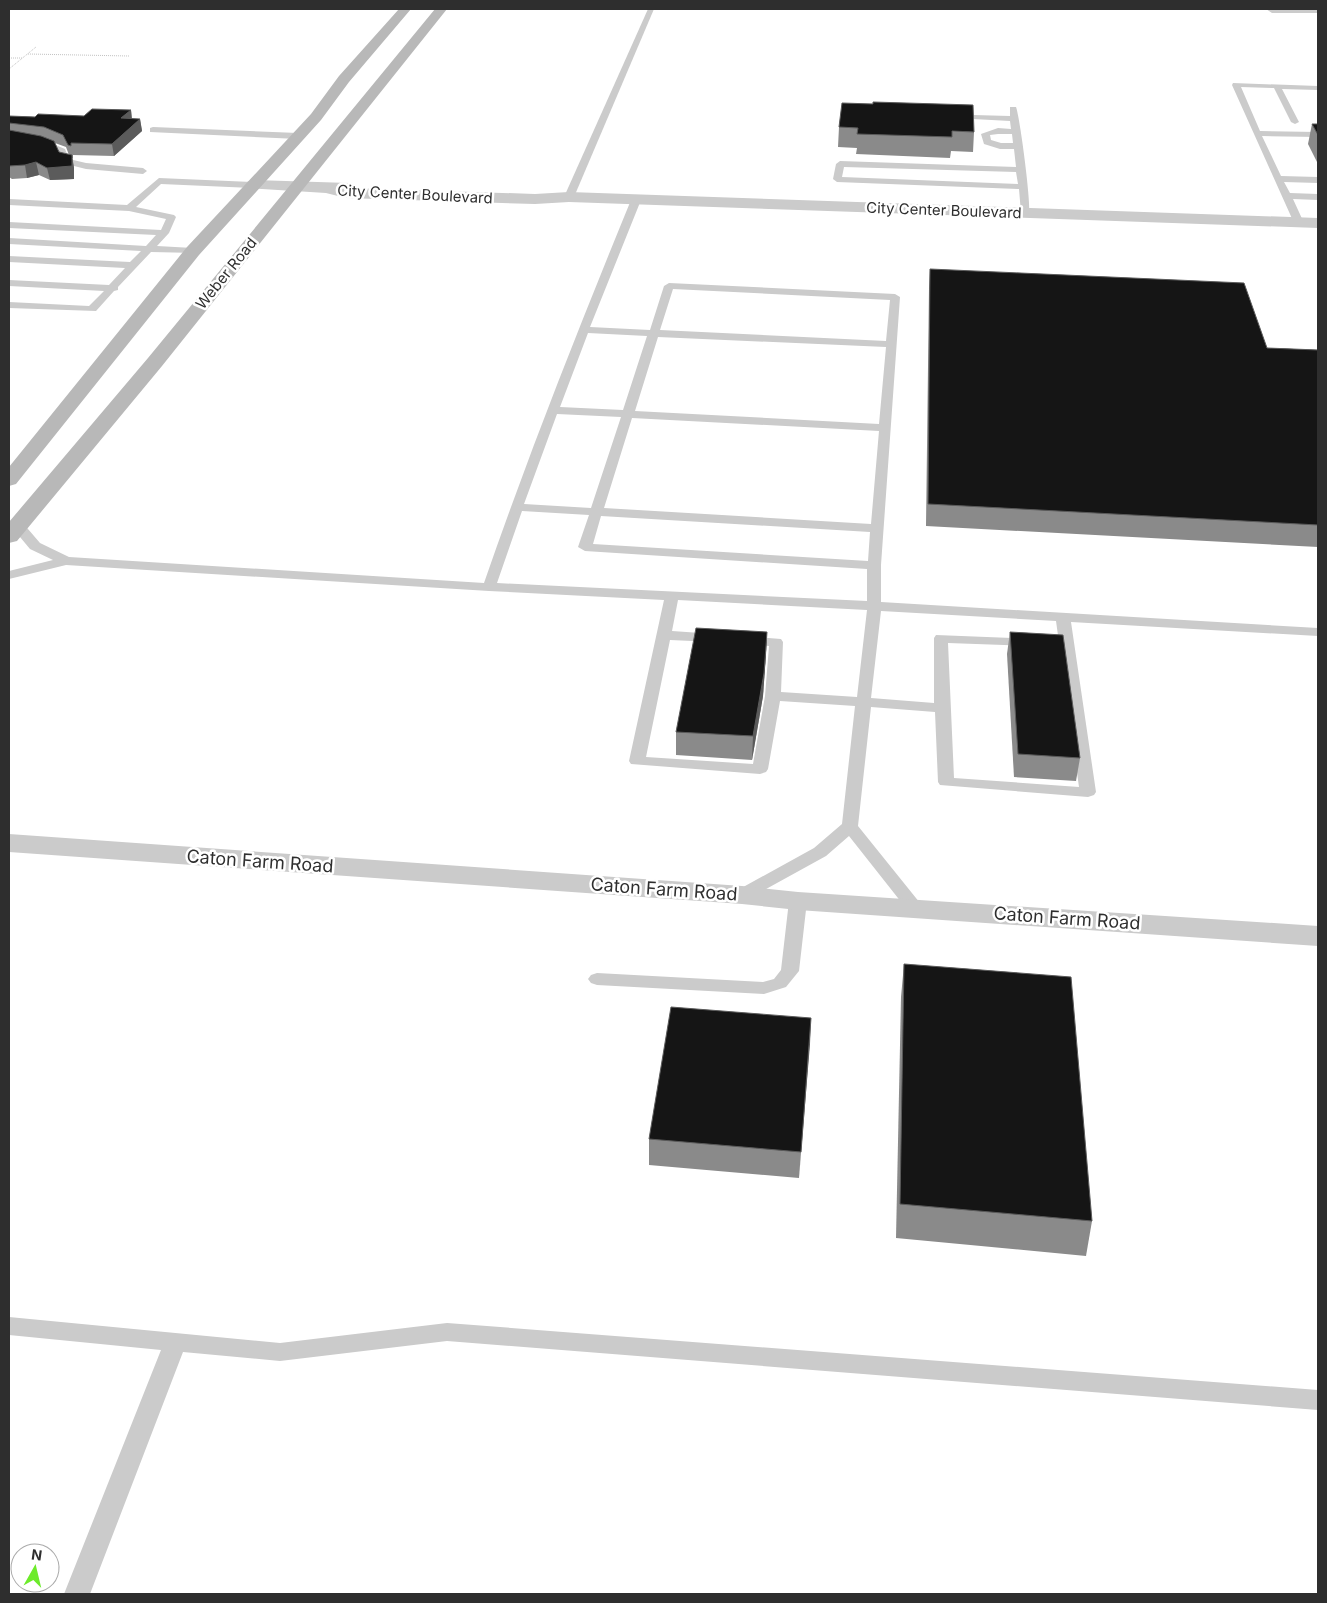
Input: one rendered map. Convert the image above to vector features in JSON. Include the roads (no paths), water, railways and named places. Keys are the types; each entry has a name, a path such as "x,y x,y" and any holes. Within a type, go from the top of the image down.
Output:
{"main road":[{"path":"9,480 193,251 298,136 405,9"},
{"name":"Weber Road","path":"13,531 154,362 440,9"}],"street":[{"path":"1272,9 1318,10"},
{"name":"City Center Boulevard","path":"252,185 326,188 346,193 535,200 569,197 1318,224"},
{"name":"Caton Farm Road","path":"9,843 1317,938"}],"lane":[{"path":"569,197 651,9"},
{"path":"1299,223 1236,85 1318,88"},
{"path":"1277,86 1295,122"},
{"path":"1013,109 1018,146 1016,160 1022,170 1026,213"},
{"path":"973,118 1015,119"},
{"path":"153,130 298,136"},
{"path":"1016,132 998,131 985,134 987,142 992,144 1018,146"},
{"path":"1257,133 1318,134"},
{"path":"9,138 46,144 62,151 65,161 86,166 143,171"},
{"path":"966,168 999,160"},
{"path":"1022,170 840,164 837,179 1024,187"},
{"path":"1278,179 1318,180"},
{"path":"129,208 159,181 252,185"},
{"path":"1287,196 1318,197"},
{"path":"489,587 516,507 583,330 636,200"},
{"path":"9,202 129,208 171,217 164,233 114,288 92,309 9,305"},
{"path":"9,225 164,233"},
{"path":"9,241 193,251"},
{"path":"9,259 133,265"},
{"path":"9,283 114,288"},
{"path":"742,895 820,852 850,826 874,606 874,565 895,297 669,286 585,547 874,565"},
{"path":"583,330 891,344"},
{"path":"553,410 885,428"},
{"path":"516,507 878,528"},
{"path":"13,531 35,546 66,561"},
{"path":"9,575 66,561 489,587 874,606 1318,632"},
{"path":"664,635 776,642 773,696 760,769 637,761 672,596"},
{"path":"1063,617 1067,644 1088,792 946,782 942,708 942,638 1067,644"},
{"path":"773,696 942,708"},
{"path":"850,826 915,908"},
{"path":"597,979 764,988 780,983 790,971 798,901"},
{"path":"9,1326 280,1352 447,1332 1318,1400"},
{"path":"77,1594 175,1342"}]}
